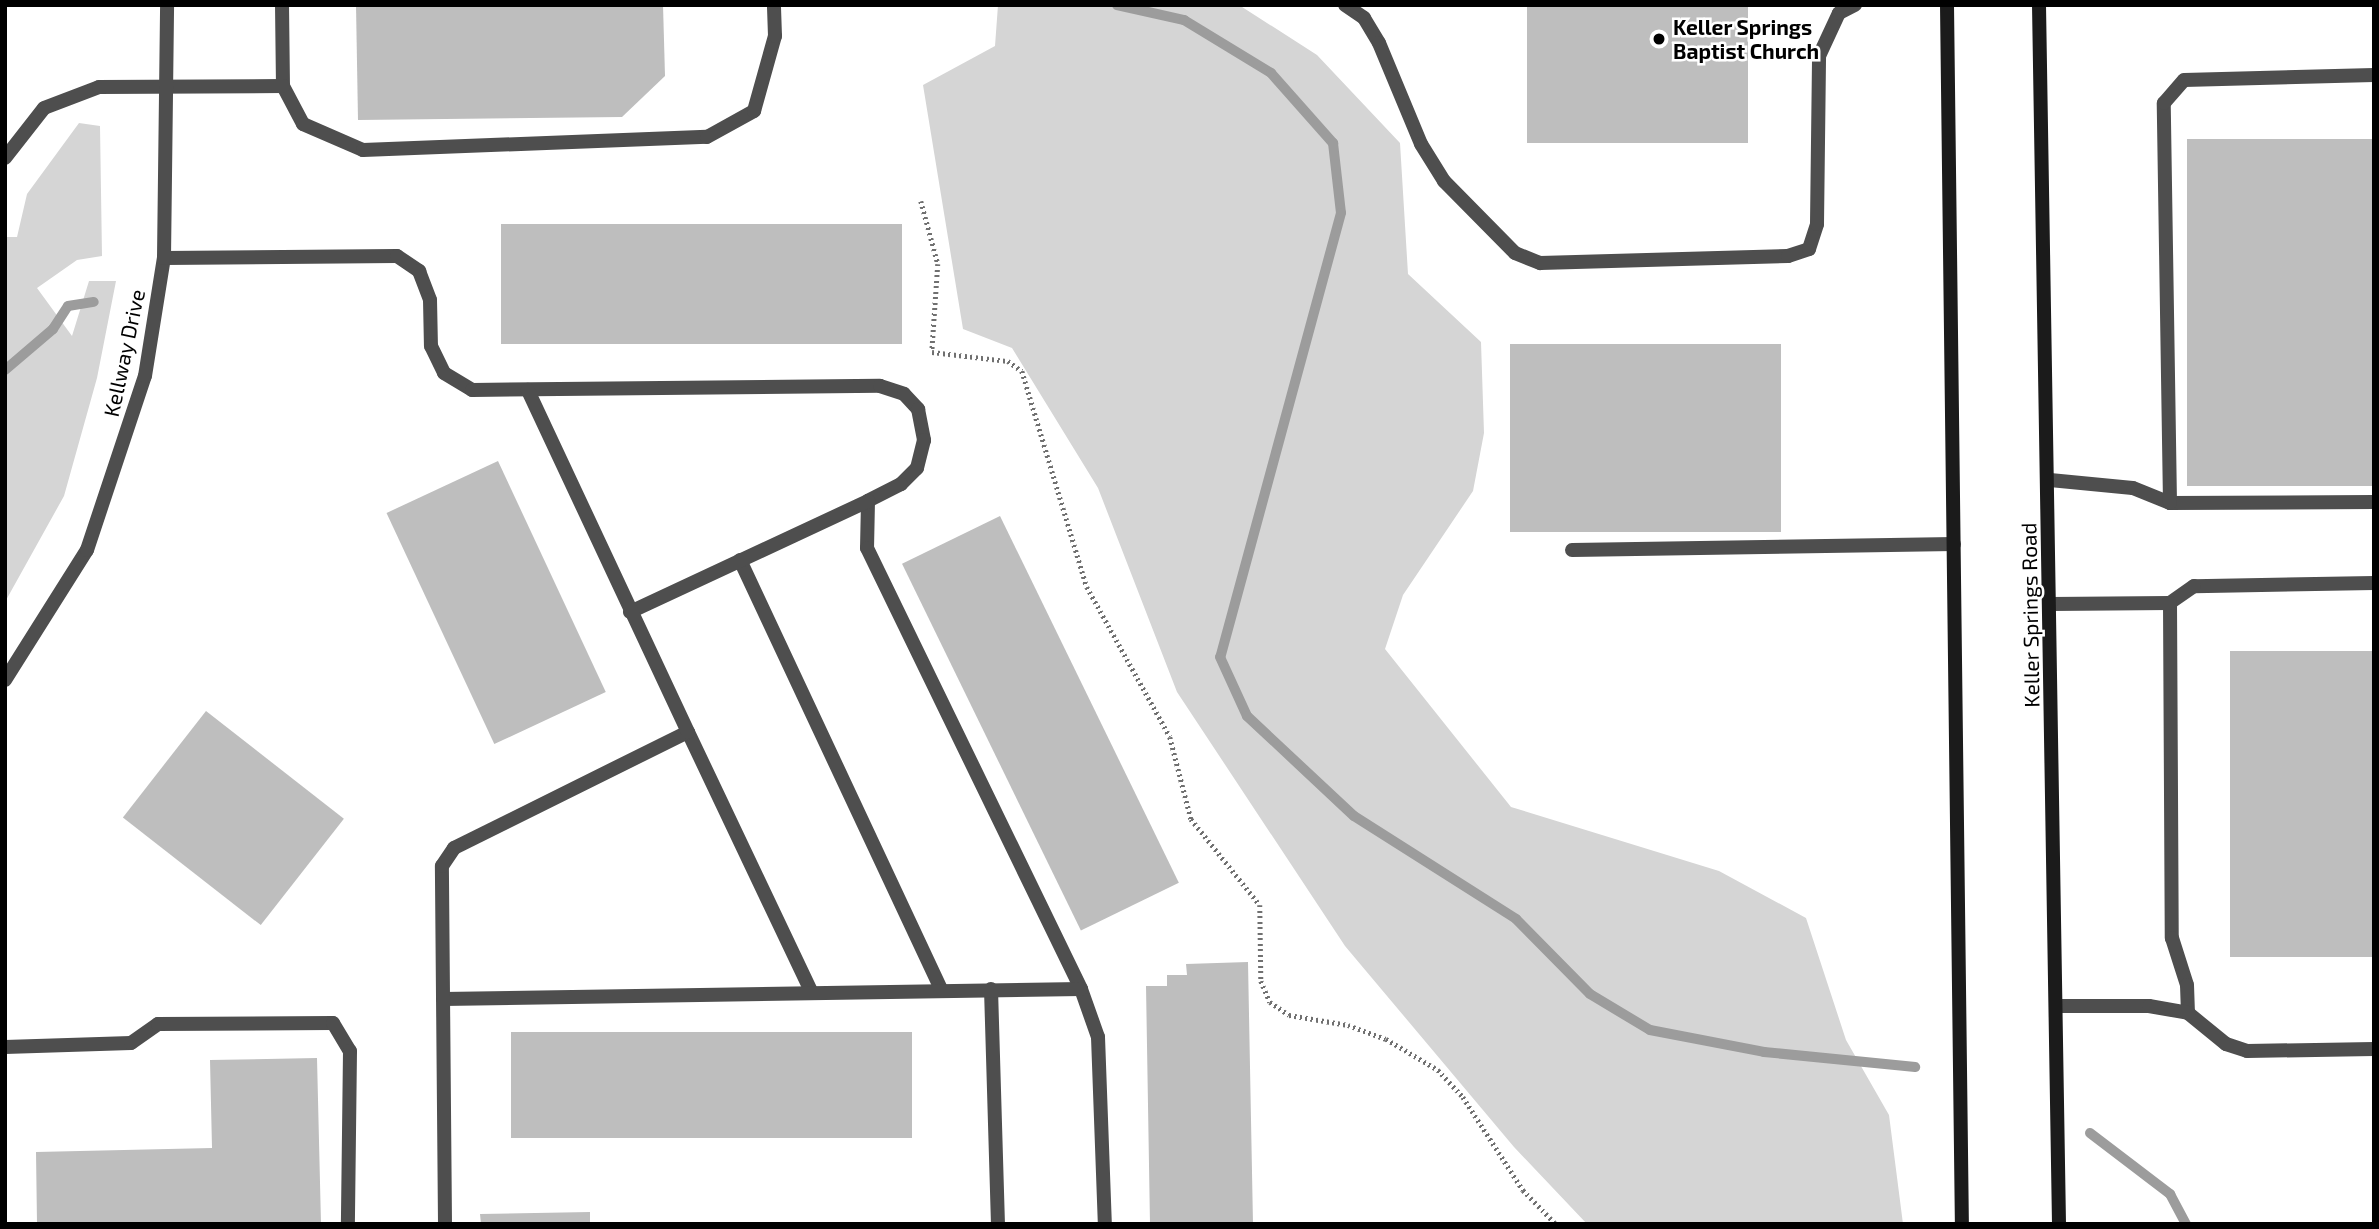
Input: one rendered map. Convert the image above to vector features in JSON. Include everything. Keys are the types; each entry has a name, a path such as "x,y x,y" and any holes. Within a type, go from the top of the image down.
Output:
{"main road":[{"path":"1947,5 1962,1224"},
{"name":"Keller Springs Road","path":"2039,5 2050,480 2059,1224"}],"street":[{"name":"Kellway Drive","path":"5,680 87,550 145,376 164,258 169,89 167,5"},
{"path":"282,5 283,86 303,124 363,150 708,137 754,111 775,36 774,5"},
{"path":"1345,5 1364,19 1380,43 1420,144 1444,181 1515,253 1540,263 1725,260 1788,256 1809,249 1817,224 1819,56 1839,13 1854,5"},
{"path":"2170,503 2164,103 2184,80 2374,75"},
{"path":"5,158 44,108 99,88 283,86"},
{"path":"164,258 397,256 419,271 430,300 431,346 444,373 472,390 880,386 904,394 918,409 924,440 917,468 901,484 630,612"},
{"path":"528,390 630,612 811,991"},
{"path":"2050,480 2133,488 2170,503 2374,502"},
{"path":"868,501 867,548 1081,989 1098,1037 1105,1224"},
{"path":"1572,550 1954,544"},
{"path":"740,560 941,990"},
{"path":"2051,604 2170,603 2194,586 2374,583"},
{"path":"2170,603 2172,939 2187,985 2188,1013"},
{"path":"444,1224 442,866 454,848 688,732"},
{"path":"991,989 998,1224"},
{"path":"443,999 811,991 1081,989"},
{"path":"2056,1006 2148,1006 2188,1013 2226,1044 2247,1051 2374,1049"},
{"path":"5,1047 131,1042 158,1024 333,1023 350,1051 348,1224"}],"path":[{"path":"922,201 938,264 932,352 1008,361 1023,371 1087,587 1170,737 1191,819 1260,905 1261,981 1270,1002 1289,1015 1348,1025 1386,1039 1438,1070 1463,1097 1523,1190 1556,1224"}],"shaded area":[{"path":"998,5 1239,5 1317,55 1400,143 1408,274 1481,342 1484,433 1473,491 1403,595 1385,649 1511,807 1719,871 1806,918 1846,1040 1889,1115 1903,1224 1587,1224 1514,1147 1345,946 1177,692 1098,488 1012,348 963,329 923,85 995,46"},
{"path":"79,123 100,126 102,256 77,260 37,288 72,336 89,281 116,281 97,378 64,496 5,602 5,237 17,237 27,194"}],"building":[{"path":"356,5 663,5 665,76 622,117 358,120"},
{"path":"1527,5 1748,5 1748,143 1527,143"},
{"path":"2187,139 2374,139 2374,486 2187,486"},
{"path":"501,224 902,224 902,344 501,344"},
{"path":"1510,344 1781,344 1781,532 1510,532"},
{"path":"498,461 606,692 494,744 387,513"},
{"path":"1000,516 1179,883 1081,930 902,564"},
{"path":"2230,651 2374,651 2374,957 2230,957"},
{"path":"206,711 344,819 261,925 123,817"},
{"path":"1248,962 1253,1224 1150,1224 1146,986 1167,986 1167,975 1187,975 1186,964"},
{"path":"511,1032 912,1032 912,1138 511,1138"},
{"path":"317,1058 321,1224 37,1224 36,1152 212,1148 210,1060"},
{"path":"590,1212 590,1224 481,1224 480,1214"}],"waterway":[{"path":"1117,5 1184,20 1271,73 1333,143 1341,213 1220,657 1247,716 1354,816 1516,919 1590,994 1650,1030 1764,1052 1915,1067"},
{"path":"5,370 53,329 68,306 94,302"},
{"path":"2090,1133 2170,1194 2186,1224"}],"place":[{"name":"Keller Springs Baptist Church","path":"1659,39"}]}
